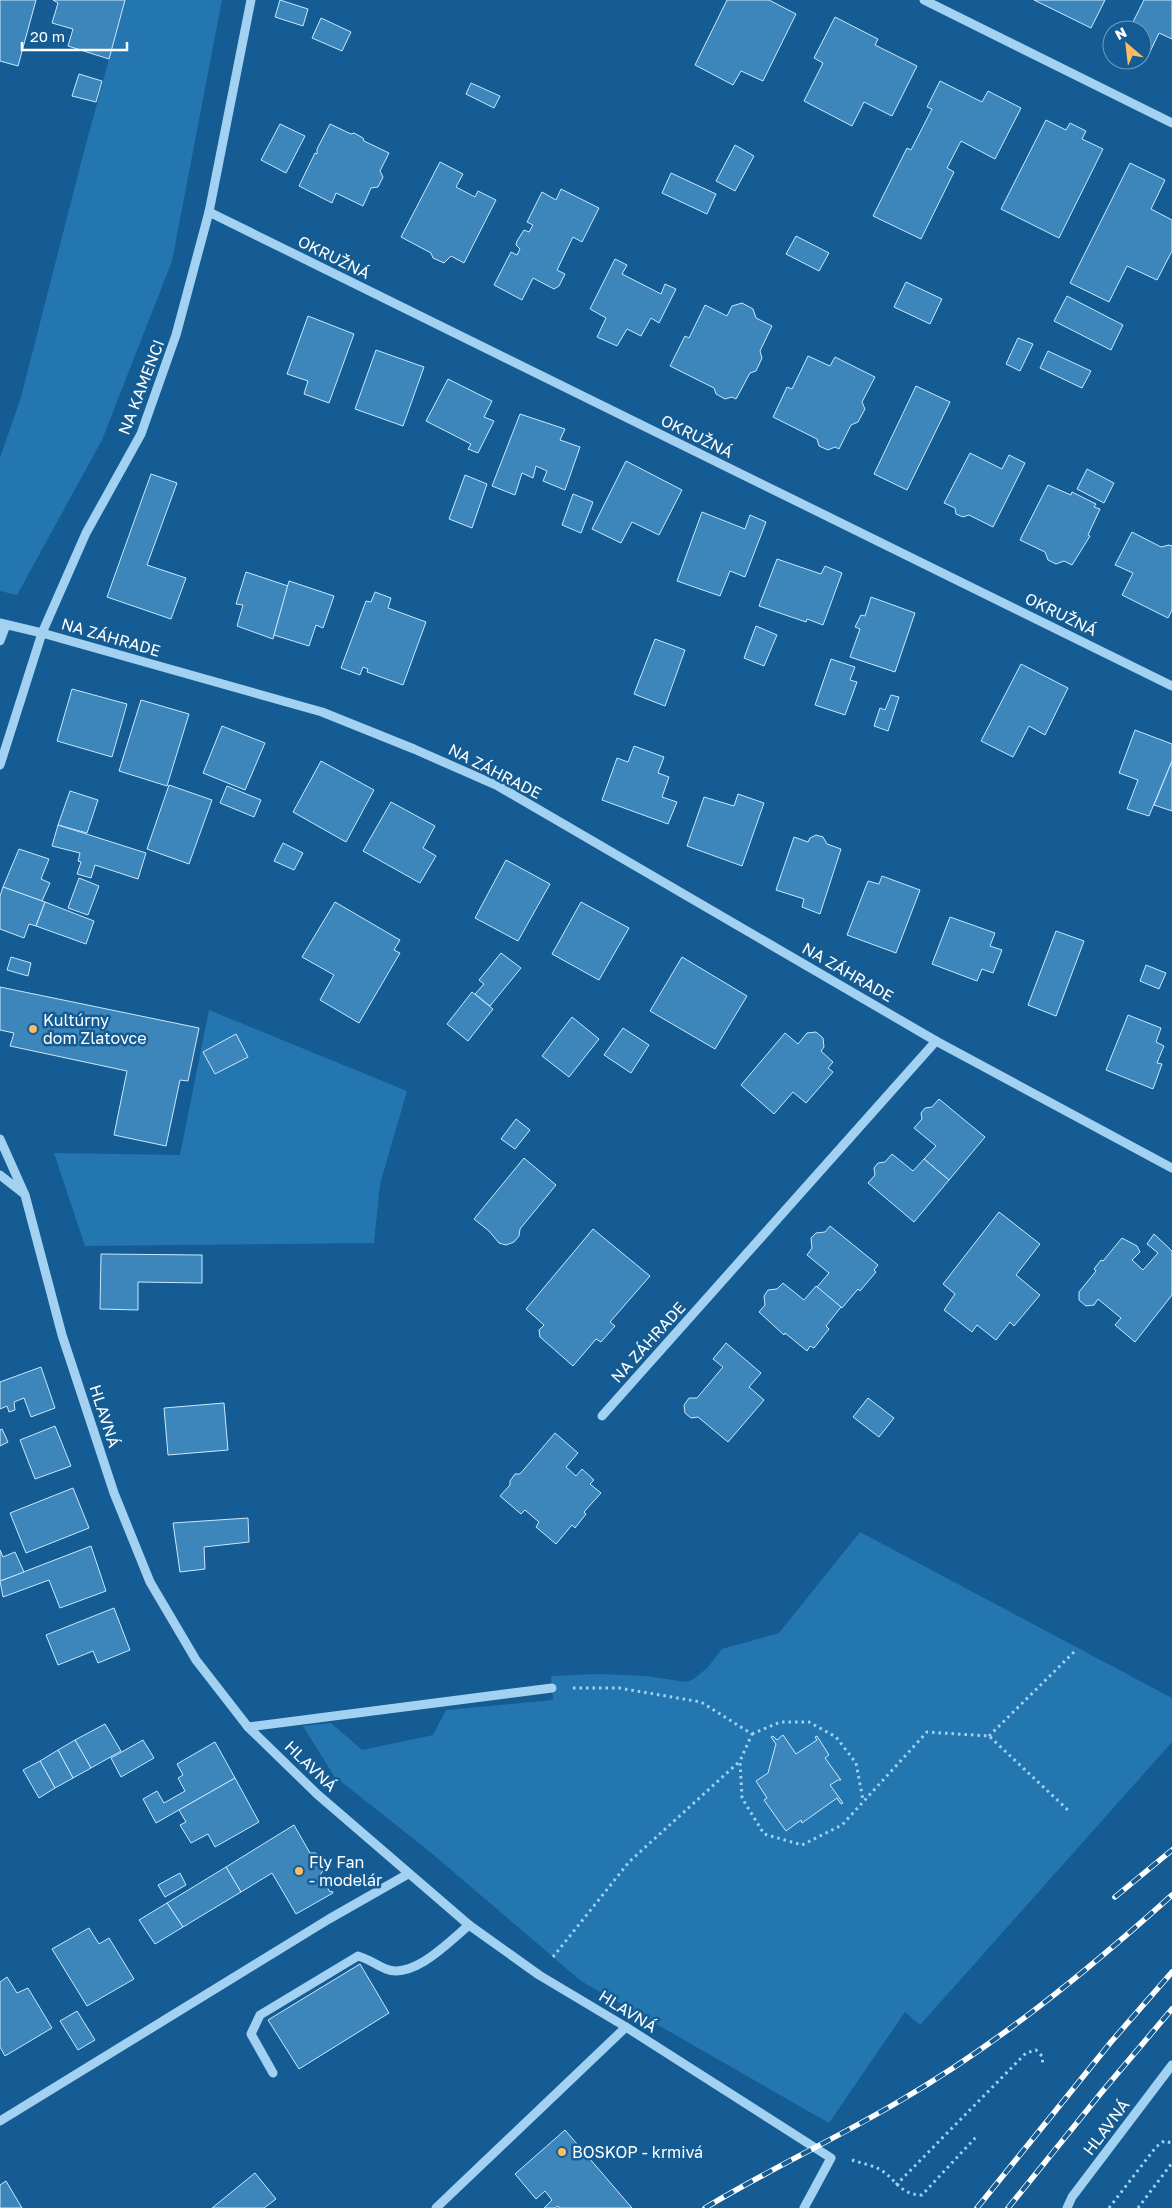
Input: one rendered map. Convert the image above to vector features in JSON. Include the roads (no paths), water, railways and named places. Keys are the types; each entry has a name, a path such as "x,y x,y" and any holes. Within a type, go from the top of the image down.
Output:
{"street":[{"name":"NA KAMENCI","path":"0,766 42,633 86,533 141,434 176,335 209,212 251,0"},
{"path":"924,0 1172,123"},
{"name":"OKRUŽNÁ","path":"209,212 1172,686"},
{"path":"0,641 3,624"},
{"name":"NA ZÁHRADE","path":"3,624 42,633 322,712 414,748 498,786 936,1041 1172,1168"},
{"name":"NA ZÁHRADE","path":"602,1416 936,1041"},
{"name":"HLAVNÁ","path":"0,1139 25,1195 62,1335 114,1493 150,1582 196,1660 248,1726 317,1794 469,1925 539,1975 626,2027 831,2158 804,2208"},
{"path":"0,1175 25,1195"},
{"path":"248,1726 552,1688"},
{"path":"0,2121 329,1919 408,1874"},
{"path":"273,2073 251,2034 260,2015 358,1956 373,1960 387,1969 404,1971 422,1962 469,1925"},
{"path":"436,2208 626,2027"},
{"name":"HLAVNÁ","path":"1067,2208 1072,2197 1172,2065"}],"railway":[{"path":"1115,1897 1172,1850"},
{"path":"705,2208 874,2116 971,2056 1074,1979 1172,1895"},
{"path":"977,2208 1111,2042 1172,1972"},
{"path":"1008,2208 1172,2009"}],"place":[{"name":"Kultúrny dom Zlatovce","path":"33,1029"},
{"name":"Fly Fan - modelár","path":"299,1871"},
{"name":"BOSKOP - krmivá","path":"562,2152"}]}
